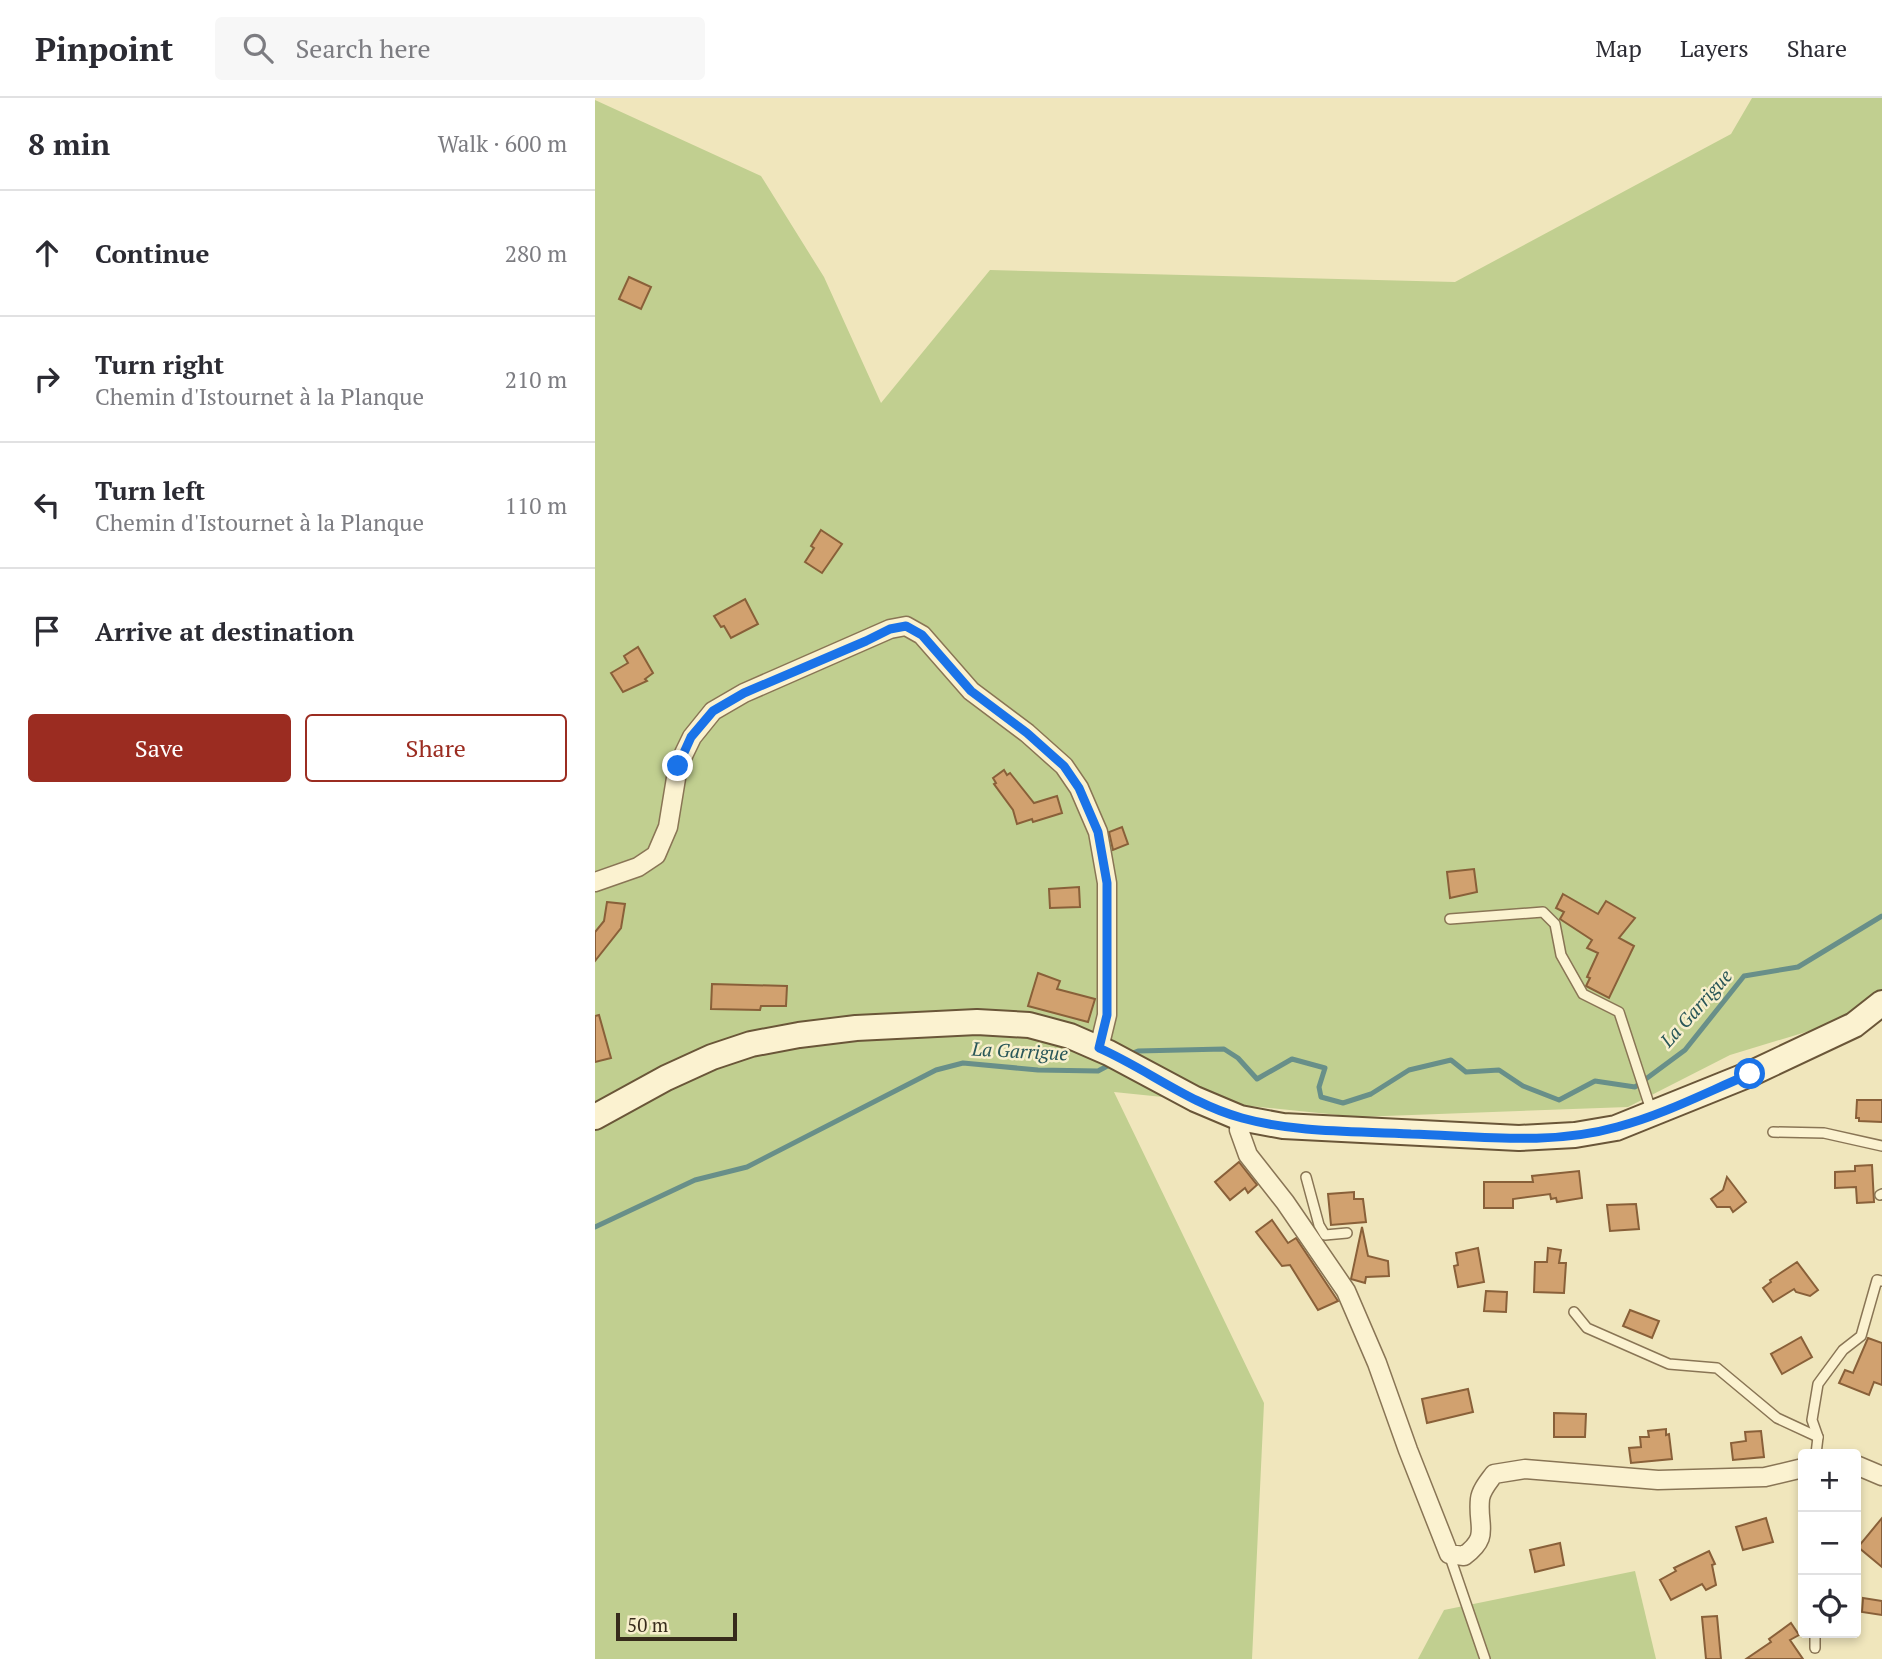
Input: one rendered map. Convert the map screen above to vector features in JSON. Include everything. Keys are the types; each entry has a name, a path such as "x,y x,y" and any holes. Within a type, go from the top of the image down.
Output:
{"street":[{"path":"595,882 639,867 656,855 668,827 678,766 691,737 713,711 744,693 890,629 906,626 922,635 971,691 1027,733 1064,766 1079,788 1098,832 1107,883 1107,1015 1104,1051"},
{"path":"595,1117 666,1078 712,1057 751,1044 856,1028 977,1022 1030,1025 1070,1036 1195,1099 1240,1118 1325,1130 1519,1138 1575,1135 1616,1128 1649,1105 1750,1074 1854,1025 1882,1003"},
{"path":"1240,1118 1239,1130 1248,1154 1285,1202 1346,1291 1377,1363 1449,1554 1464,1556 1477,1546 1481,1535 1480,1496 1494,1474 1525,1469 1658,1480 1765,1476 1798,1469"},
{"path":"1861,1467 1882,1476"}],"lane":[{"path":"1450,919 1543,912 1555,924 1561,955 1583,994 1619,1012 1649,1105"},
{"path":"1773,1132 1824,1133 1882,1146"},
{"path":"1306,1177 1319,1225 1325,1235 1347,1233"},
{"path":"1817,1449 1818,1437 1812,1420 1818,1384 1843,1350 1861,1336 1877,1280 1882,1281"},
{"path":"1574,1312 1587,1328 1669,1364 1717,1368 1777,1418 1818,1437"},
{"path":"1449,1554 1485,1659"},
{"path":"1815,1638 1815,1648"}],"green space":[{"path":"1752,98 1882,98 1882,1009 1730,1055 1628,1107 1358,1117 1114,1092 1264,1403 1252,1659 595,1659 595,100 761,176 824,277 881,403 990,270 1455,282 1731,134"},
{"path":"1635,1571 1656,1659 1418,1659 1444,1610"}],"building":[{"path":"629,277 651,287 641,309 619,299"},
{"path":"821,530 842,544 822,573 805,562"},
{"path":"745,599 758,624 731,638 714,616"},
{"path":"638,647 653,673 645,679 647,681 623,692 611,673 628,663 624,656"},
{"path":"1004,770 1007,775 1010,773 1034,803 1057,796 1062,813 1017,824 1013,810 994,784 996,783 993,778"},
{"path":"1122,827 1128,844 1113,850 1109,832"},
{"path":"1474,869 1477,892 1450,898 1447,872"},
{"path":"1079,887 1080,907 1050,908 1049,889"},
{"path":"1563,894 1598,914 1606,901 1635,918 1619,938 1634,946 1609,998 1586,986 1590,978 1587,977 1598,953 1587,948 1592,940 1560,919 1564,912 1556,908"},
{"path":"607,902 625,904 621,928 595,961 595,932 604,921"},
{"path":"1038,973 1060,981 1057,989 1095,999 1088,1022 1028,1006"},
{"path":"712,984 787,986 786,1006 761,1006 760,1010 711,1009"},
{"path":"599,1015 611,1058 595,1062 595,1016"},
{"path":"1857,1100 1882,1100 1882,1122 1859,1121 1859,1118 1856,1118"},
{"path":"1239,1162 1257,1185 1248,1193 1245,1188 1230,1200 1215,1182"},
{"path":"1872,1165 1874,1202 1857,1203 1856,1187 1835,1188 1835,1172 1855,1171 1855,1166"},
{"path":"1579,1171 1582,1198 1557,1202 1556,1198 1551,1199 1550,1194 1513,1199 1513,1208 1484,1208 1484,1182 1533,1182 1532,1176"},
{"path":"1727,1177 1746,1202 1733,1212 1730,1207 1717,1207 1711,1199 1723,1190"},
{"path":"1354,1192 1354,1199 1363,1199 1366,1222 1331,1225 1328,1194"},
{"path":"1636,1204 1639,1229 1610,1231 1607,1205"},
{"path":"1272,1220 1288,1243 1296,1238 1338,1301 1318,1310 1290,1265 1282,1266 1256,1232"},
{"path":"1362,1227 1368,1256 1388,1261 1389,1276 1366,1277 1365,1283 1351,1279"},
{"path":"1478,1248 1484,1282 1458,1287 1454,1266 1458,1265 1456,1253"},
{"path":"1548,1248 1561,1250 1559,1263 1566,1263 1564,1293 1534,1292 1535,1262 1547,1262"},
{"path":"1797,1262 1818,1290 1810,1296 1794,1289 1773,1302 1763,1288 1770,1280"},
{"path":"1486,1291 1507,1292 1506,1312 1484,1311"},
{"path":"1630,1310 1659,1321 1652,1338 1623,1326"},
{"path":"1801,1337 1812,1357 1782,1374 1771,1354"},
{"path":"1868,1338 1882,1343 1882,1385 1874,1382 1869,1395 1839,1383 1845,1370 1853,1373"},
{"path":"1468,1389 1473,1412 1427,1423 1422,1399"},
{"path":"1554,1413 1586,1414 1585,1437 1554,1437"},
{"path":"1666,1429 1672,1459 1631,1463 1629,1448 1641,1447 1640,1437 1649,1437 1648,1431"},
{"path":"1761,1431 1764,1457 1733,1460 1731,1443 1746,1441 1745,1432"},
{"path":"1766,1518 1773,1542 1743,1550 1736,1527"},
{"path":"1882,1518 1882,1567 1861,1550 1861,1543"},
{"path":"1560,1543 1564,1565 1535,1572 1530,1550"},
{"path":"1709,1551 1715,1564 1712,1565 1716,1585 1706,1590 1702,1584 1671,1600 1660,1580 1676,1571 1674,1568"},
{"path":"1863,1598 1882,1601 1882,1615 1862,1612"},
{"path":"1717,1616 1721,1659 1706,1659 1702,1617"},
{"path":"1791,1623 1798,1636 1790,1640 1803,1659 1746,1659 1771,1642 1769,1639"}],"waterway":[{"name":"La Garrigue","path":"1128,1055 1138,1051 1224,1049 1238,1058 1257,1079 1292,1059 1325,1068 1319,1087 1321,1097 1343,1103 1371,1094 1409,1070 1451,1060 1466,1072 1499,1070 1523,1086 1559,1100 1595,1081 1635,1087 1685,1050 1744,976 1798,967 1882,916"},
{"name":"La Garrigue","path":"595,1227 695,1180 747,1167 936,1070 963,1063 1038,1070 1098,1071 1113,1063"}],"route":[{"path":"678,766 691,737 713,711 744,693 890,629 906,626 922,635 971,691 1027,733 1064,766 1079,788 1098,832 1107,883 1107,1015 1099,1048 1195,1099 1240,1118 1283,1126 1519,1138 1575,1135 1616,1128 1750,1074"}]}
